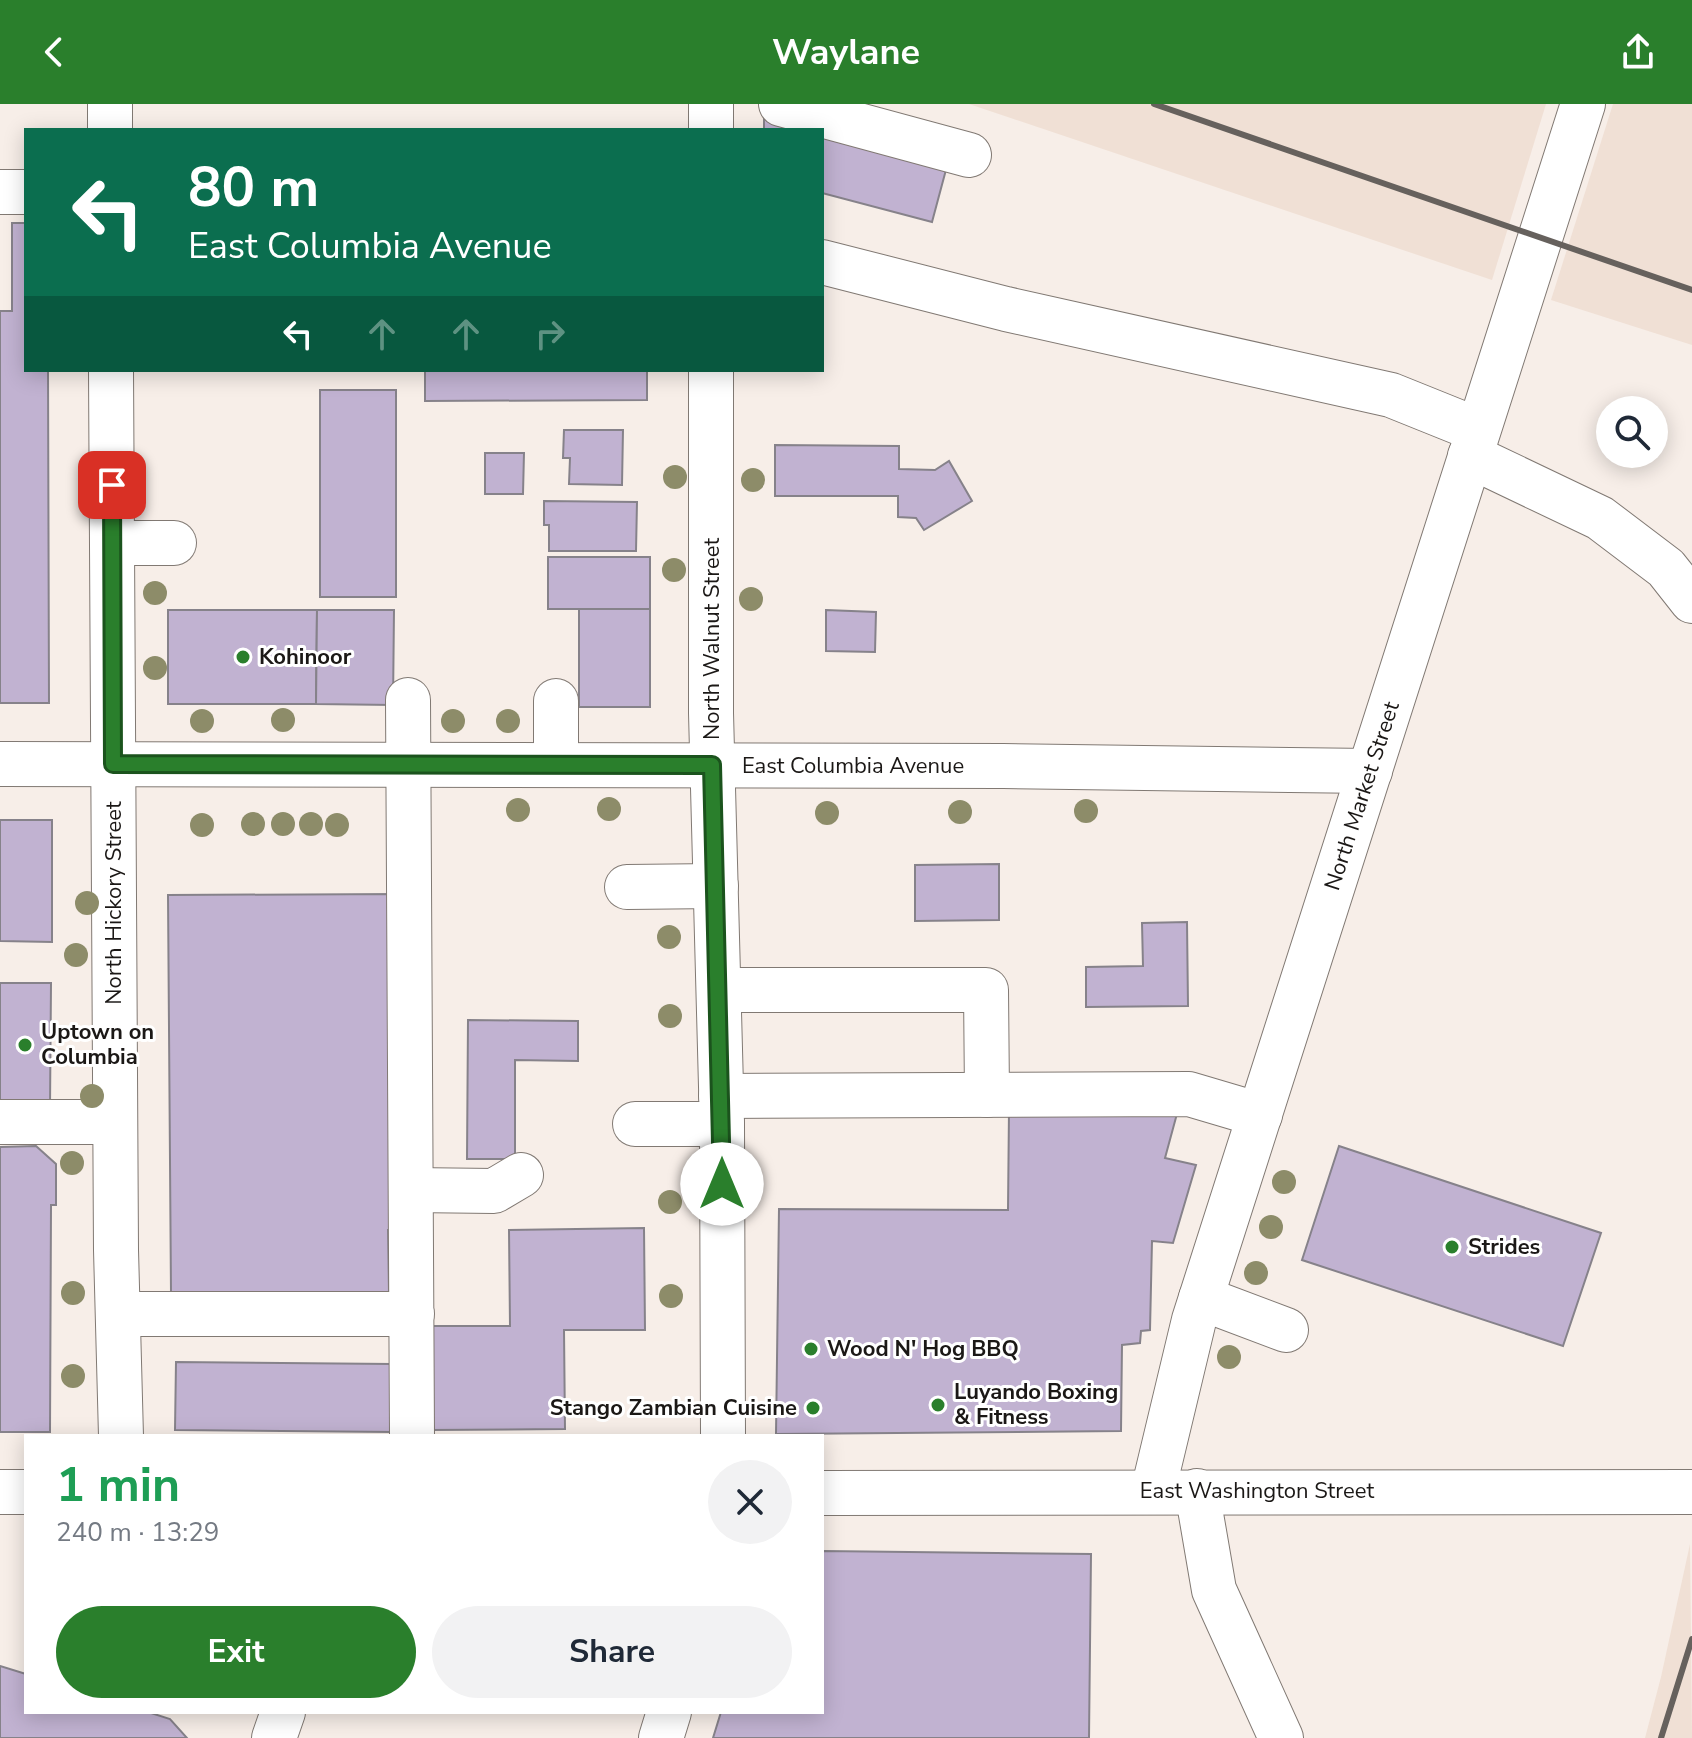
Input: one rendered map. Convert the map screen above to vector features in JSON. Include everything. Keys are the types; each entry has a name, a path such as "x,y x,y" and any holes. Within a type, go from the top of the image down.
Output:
{"street":[{"path":"110,104 110,128"},
{"path":"711,104 711,128"},
{"path":"781,104 969,155"},
{"name":"North Market Street","path":"1153,1491 1201,1298 1583,104"},
{"path":"0,192 24,192"},
{"path":"824,263 1006,309 1391,395 1600,518 1666,568 1692,601"},
{"name":"North Hickory Street","path":"111,372 115,1122 121,1434"},
{"name":"North Walnut Street","path":"711,372 712,765 722,1110 723,1434"},
{"path":"112,543 174,543"},
{"path":"408,700 412,1434"},
{"path":"556,701 556,765"},
{"name":"East Columbia Avenue","path":"0,764 712,765 1370,771"},
{"path":"627,887 716,886"},
{"path":"719,990 986,990 987,1095"},
{"path":"635,1124 722,1110 987,1095 1189,1094 1260,1115"},
{"path":"0,1122 115,1122"},
{"path":"411,1190 494,1191 521,1175"},
{"path":"1201,1298 1286,1330"},
{"path":"118,1314 412,1314"},
{"path":"1197,1491 1214,1590 1281,1738"},
{"path":"0,1492 24,1492"},
{"name":"East Washington Street","path":"824,1493 1692,1492"},
{"path":"274,1738 282,1714"},
{"path":"661,1738 668,1714"}],"shaded area":[{"path":"969,104 1546,104 1492,280"},
{"path":"1613,104 1692,104 1692,345 1551,300"},
{"path":"1690,1544 1692,1738 1645,1738 1661,1677"}],"building":[{"path":"764,118 804,128 764,128"},
{"path":"824,134 947,166 932,222 824,194"},
{"path":"12,223 24,223 24,372 48,372 49,703 0,703 0,311 12,311"},
{"path":"425,372 647,372 647,400 425,401"},
{"path":"320,390 396,390 396,597 320,597"},
{"path":"564,430 623,430 622,485 569,484 570,458 563,458"},
{"path":"775,445 899,446 899,469 935,470 949,461 972,501 924,530 916,518 898,517 898,496 775,496"},
{"path":"485,453 524,453 523,494 485,494"},
{"path":"544,501 637,502 636,551 549,551 549,525 544,525"},
{"path":"548,557 650,557 650,609 548,609"},
{"path":"579,609 650,609 650,707 579,707"},
{"name":"Kohinoor","path":"168,610 317,610 316,704 168,704"},
{"path":"317,610 394,610 393,705 316,704"},
{"path":"826,610 876,612 875,652 826,651"},
{"path":"0,820 52,820 52,942 0,941"},
{"path":"999,864 999,920 915,921 915,865"},
{"path":"399,894 401,1230 388,1230 389,1293 171,1294 168,895"},
{"path":"1187,922 1188,1006 1086,1007 1086,967 1143,966 1142,923"},
{"name":"Uptown on Columbia","path":"0,983 51,983 50,1108 0,1107"},
{"path":"468,1020 578,1021 578,1061 515,1060 515,1159 467,1159"},
{"path":"1009,1110 1178,1110 1165,1158 1196,1165 1173,1243 1152,1241 1150,1330 1141,1331 1140,1343 1122,1345 1121,1431 776,1434 779,1209 1008,1210"},
{"path":"36,1146 56,1164 56,1205 51,1205 50,1432 0,1432 0,1147"},
{"name":"Strides","path":"1339,1146 1601,1233 1563,1346 1302,1260"},
{"path":"644,1228 645,1330 564,1330 565,1429 431,1430 430,1326 510,1326 509,1230"},
{"path":"176,1362 392,1364 392,1432 175,1430"},
{"path":"824,1551 1091,1554 1089,1738 713,1738 720,1714 824,1714"},
{"path":"0,1666 24,1673 24,1714 154,1714 170,1719 187,1738 0,1738"}],"railway":[{"path":"1154,104 1692,290"},
{"path":"1661,1738 1692,1639"}],"place":[{"name":"Kohinoor","path":"243,657"},
{"name":"Uptown on Columbia","path":"25,1045"},
{"name":"Strides","path":"1452,1247"},
{"name":"Wood N' Hog BBQ","path":"811,1349"},
{"name":"Luyando Boxing & Fitness","path":"938,1405"},
{"name":"Stango Zambian Cuisine","path":"813,1408"}],"route":[{"path":"112,485 113,764 712,765 722,1184"}]}
